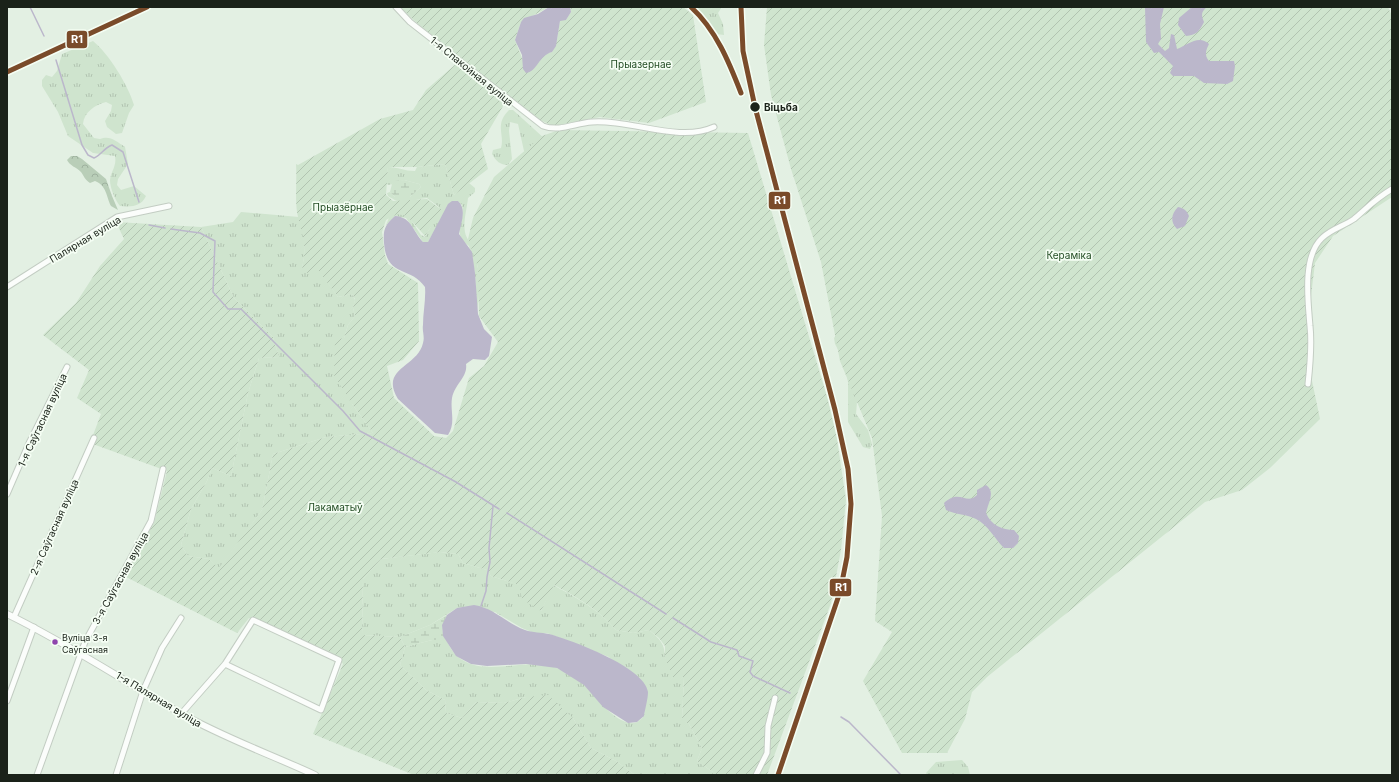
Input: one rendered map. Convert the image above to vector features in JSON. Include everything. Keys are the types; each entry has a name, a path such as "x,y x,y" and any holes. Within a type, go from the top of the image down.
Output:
{"street":[{"name":"1-я Спакойная вуліца","path":"396,7 410,22 543,126 552,129 592,122 643,126 689,133 714,127"},
{"path":"1308,384 1310,326 1308,313 1308,272 1311,259 1322,238 1353,220 1375,198 1392,189"},
{"name":"Палярная вуліца","path":"7,287 117,217 169,206"},
{"name":"1-я Саўгасная вуліца","path":"7,494 30,441 67,367"},
{"name":"2-я Саўгасная вуліца","path":"14,617 94,438"},
{"name":"3-я Саўгасная вуліца","path":"37,775 81,653 147,530 154,509 163,469"},
{"name":"1-я Палярная вуліца","path":"7,614 81,653 181,714 235,742 315,775"},
{"path":"116,775 143,691 162,648 181,618"},
{"path":"181,714 224,664 253,620 340,660 321,710 224,664"},
{"path":"7,701 34,627"},
{"path":"756,775 767,753 768,726 775,698"}],"green space":[{"name":"Прыазернае","path":"400,7 549,7 521,22 515,40 522,58 552,52 557,40 560,20 566,20 571,12 570,7 683,7 693,15 706,102 649,123 600,117 553,126 536,118 418,24"},
{"path":"697,7 722,7 718,13 723,24 724,35 717,34"},
{"name":"Кераміка","path":"767,7 1388,7 1392,16 1392,197 1333,236 1315,263 1311,296 1311,376 1320,419 1270,468 1242,490 1205,502 987,677 972,692 965,719 947,753 902,753 863,681 892,632 875,621 882,516 872,438 840,361 821,262 791,169 771,95 764,45"},
{"path":"93,41 117,70 134,105 129,113 122,133 116,134 107,127 105,121 111,111 112,105 106,102 91,110 85,116 83,124 94,138 110,138 125,147 128,164 118,179 117,185 121,190 134,186 146,196 144,200 135,206 120,206 113,194 110,180 115,163 115,156 93,153 68,136 58,112 42,86 42,80 46,75 52,77 57,71 62,54"},
{"path":"457,63 506,101 481,144 488,169 454,195 445,164 417,167 388,167 386,195 393,201 427,199 442,210 425,236 407,216 397,214 386,220 382,232 385,255 388,264 418,283 419,341 403,360 387,366 394,398 434,436 446,438 453,431 469,378 484,366 498,342 479,316 478,267 468,239 473,218 494,177 542,136 559,130 748,133 828,400 837,439 846,500 841,550 831,603 767,775 713,775 713,772 697,761 702,748 689,724 682,720 684,677 673,677 665,658 665,646 659,638 649,630 633,633 616,630 595,610 554,585 541,611 522,599 519,585 491,576 487,570 463,563 458,554 441,552 381,559 363,579 362,635 400,637 405,647 400,665 426,690 445,700 446,713 462,718 476,702 504,703 526,697 548,695 573,718 591,748 616,761 635,775 414,775 313,734 343,664 338,657 249,618 237,633 124,576 154,523 167,471 90,443 101,414 77,398 89,370 43,335 76,303 100,266 124,239 116,222 201,227 234,298 273,337 279,357 259,358 248,393 231,476 212,468 207,481 191,509 181,545 188,556 209,559 219,568 262,510 273,454 326,437 373,433 352,404 334,375 335,340 344,338 348,325 355,316 353,308 355,299 352,294 338,297 318,270 307,273 302,267 304,259 304,245 296,206 296,164 298,165 380,119 413,110 426,90"},
{"path":"509,110 513,110 545,139 528,156 524,151 518,124 510,122 509,131 512,159 508,165 498,162 492,154 493,150 501,148 502,120"},
{"path":"71,156 77,156 82,159 106,179 118,210 111,206 104,188 99,183 95,181 90,183 88,182 81,172 68,162 67,160"},
{"path":"445,164 454,195 469,183 475,188 475,192 468,198 465,232 466,237 473,248 477,263 479,294 477,310 475,273 469,246 461,237 460,228 462,205 458,201 438,225 428,242 423,242 406,218 395,216 386,225 391,213 407,214 421,235 425,237 439,212 439,207 427,198 403,202 388,196 387,193 390,192 395,197 410,197 421,187 419,184 404,180 389,185 386,184 388,167 415,171 417,167"},
{"path":"404,180 419,184 421,187 410,197 395,197 390,192 392,184 395,181"},
{"path":"241,212 299,217 304,242 304,260 302,267 318,269 338,297 352,294 355,300 353,308 355,316 348,325 344,338 352,404 373,433 326,437 273,454 262,510 219,569 209,559 188,556 181,545 191,509 207,481 212,468 231,476 248,393 259,358 279,357 273,337 234,298 201,227 233,222"},
{"path":"839,332 860,397 857,402 856,414 868,430 872,444 870,449 863,447 848,422 848,382 844,361 835,344 834,338"},
{"path":"440,552 458,554 463,563 487,570 491,576 520,585 541,611 553,585 579,599 602,616 616,630 633,633 649,630 663,645 665,658 684,677 682,719 689,724 702,748 697,761 713,772 713,775 635,775 616,761 591,748 573,718 526,697 504,703 476,702 462,718 446,713 445,700 426,690 400,665 405,647 432,640 446,640 456,655 467,662 479,666 492,667 534,664 547,665 559,669 582,682 615,716 630,723 637,722 644,716 645,705 609,657 547,633 534,633 522,628 495,612 457,608 430,625 400,637 362,635 363,579 381,559"},
{"path":"447,615 443,625 443,634 446,640 432,640 405,647 400,637 430,625"},
{"path":"962,760 968,767 970,775 927,775 926,773 936,762"}],"shaded area":[{"path":"549,7 570,7 571,12 566,20 560,21 556,46 552,52 547,54 530,72 526,73 523,69 522,55 515,40 521,22 524,18 538,14"},
{"path":"1145,7 1164,7 1160,24 1161,39 1158,44 1165,51 1169,48 1171,34 1174,35 1177,49 1193,41 1205,41 1209,44 1206,57 1209,61 1234,61 1235,66 1233,81 1227,84 1204,83 1194,76 1173,76 1170,73 1173,66 1159,52 1154,53 1146,42"},
{"path":"1192,7 1207,7 1202,15 1204,22 1200,28 1195,34 1186,36 1178,25 1179,18"},
{"path":"452,201 458,201 461,204 463,216 459,234 472,252 478,314 484,329 492,337 489,356 485,360 473,359 466,364 465,373 452,398 452,426 448,435 435,433 398,399 393,389 393,381 396,374 414,358 420,351 423,343 425,287 419,280 394,267 390,262 386,254 384,231 389,222 395,216 401,217 409,222 423,242 428,242 448,204"},
{"path":"1178,207 1185,210 1189,216 1185,226 1177,229 1173,224 1172,218"},
{"path":"986,485 991,494 986,513 994,524 1001,528 1014,530 1019,536 1018,543 1013,548 1004,548 988,529 976,519 946,510 944,503 950,499 954,497 969,499 973,498 977,495 977,490"},
{"path":"474,605 488,609 525,630 549,634 573,642 589,648 621,664 634,673 644,683 648,692 644,716 637,722 628,723 603,707 584,685 557,668 526,664 487,666 471,664 456,656 443,636 442,625 447,615 457,608"}],"waterway":[{"path":"30,7 44,36"},
{"path":"56,60 82,145 88,155 94,158 112,145 123,152 139,202"},
{"path":"149,225 165,228"},
{"path":"171,229 200,233 215,241 213,292 228,309 241,309 343,411 360,431 456,482 499,509"},
{"path":"481,606 486,591 490,562 489,548 493,506"},
{"path":"507,513 666,614"},
{"path":"673,618 711,642 737,650 739,656 753,661 750,672 753,676 790,693"},
{"path":"841,717 849,722 901,775"}],"transit line":[{"name":"R1","path":"7,72 147,7"},
{"name":"R1","path":"691,7 715,36 732,70 741,93"},
{"name":"R1","path":"741,7 743,51 755,107 835,410 848,469 851,504 847,557 840,592 778,775"}],"place":[{"name":"Віцьба","path":"755,107"},
{"name":"Вуліца 3-я Саўгасная","path":"55,642"}],"park label":[{"name":"Прыазёрнае","path":"343,207"},
{"name":"Лакаматыў","path":"335,507"}]}
